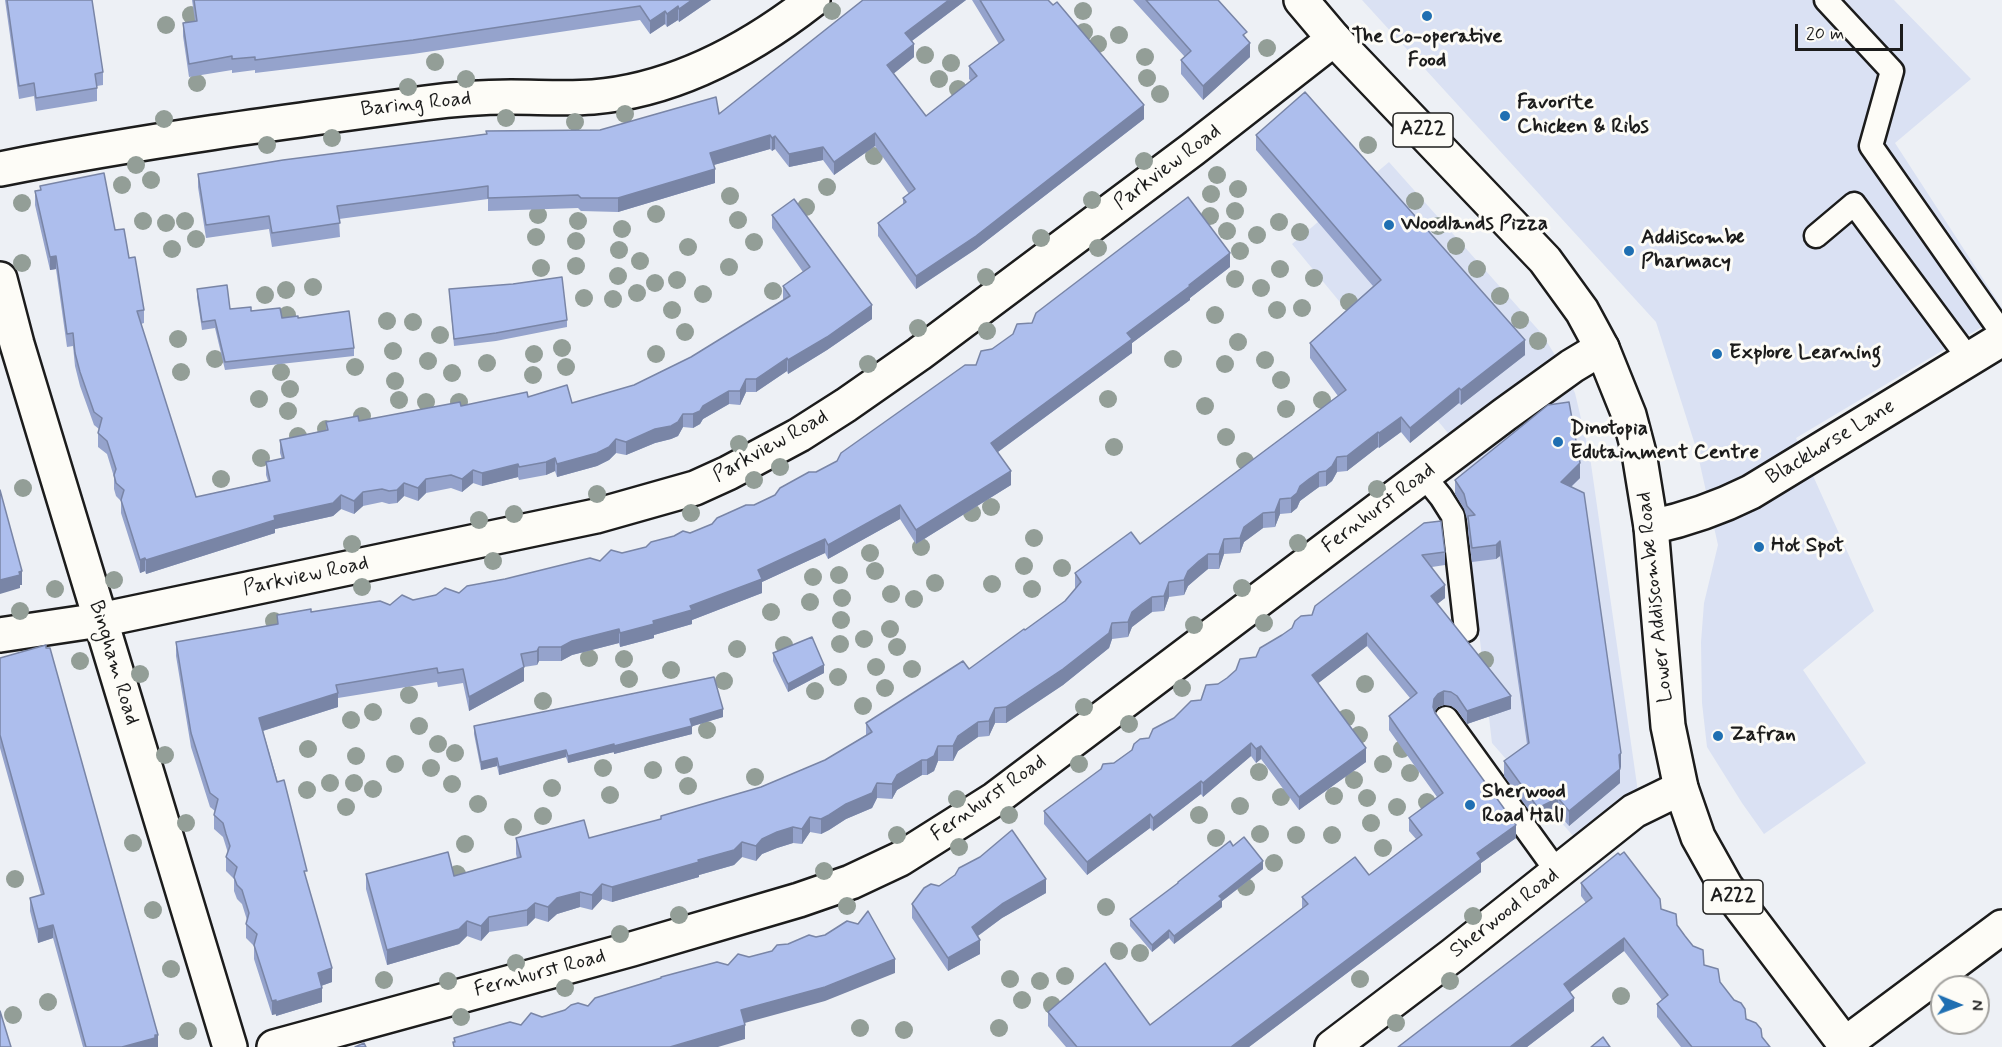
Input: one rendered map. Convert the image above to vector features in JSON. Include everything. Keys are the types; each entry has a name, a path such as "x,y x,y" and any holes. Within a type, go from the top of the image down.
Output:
{"street":[{"name":"Baring Road","path":"0,169 102,149 227,129 448,100 593,97 627,92 661,84 726,58 760,39 813,0"},
{"name":"Lower Addiscombe Road","path":"1302,0 1334,39 1545,260 1582,310 1602,348 1629,415 1640,453 1651,526 1668,726 1681,788 1698,837 1726,887 1846,1046"},
{"name":"Parkview Road","path":"0,635 100,620 596,516 695,488 728,473 808,429 919,354 1202,142 1334,39"},
{"name":"Bingham Road","path":"0,279 20,354 230,1047"},
{"name":"Blackhorse Lane","path":"1651,526 1706,513 1751,492 2002,339"},
{"name":"Fernhurst Road","path":"274,1047 764,910 851,882 900,859 995,799 1568,369 1602,348"},
{"name":"Sherwood Road","path":"1332,1047 1558,873 1634,811 1681,788"},
{"path":"1846,1046 2002,927"}],"lane":[{"path":"1826,0 1892,71 1871,146 2002,333"},
{"path":"1816,236 1854,204 1969,359"},
{"path":"1424,476 1453,516 1466,630"},
{"path":"1446,718 1558,873"}],"shaded area":[{"path":"1362,0 1894,0 1971,79 1895,143 2002,308 2002,315 1796,438 1874,611 1803,670 1866,763 1764,834 1707,747 1702,703 1701,642 1704,603 1718,545 1697,451 1656,322"},
{"path":"1389,162 1542,334 1575,393 1590,457 1639,799 1581,845 1492,743 1457,444 1292,244"}],"building":[{"path":"7,0 92,0 103,72 95,74 97,88 36,98 34,83 19,86"},
{"path":"194,0 692,0 667,14 665,11 650,21 640,6 413,40 255,60 255,57 232,59 232,56 189,64 183,23 197,21"},
{"path":"863,0 949,0 905,33 914,44 887,65 926,116 977,76 969,66 1004,40 980,0 1048,0 1053,5 1057,2 1144,105 976,236 916,276 878,223 906,202 903,198 915,189 875,133 834,162 823,147 789,154 775,136 772,138 770,135 710,153 715,169 618,198 581,198 578,195 488,198 488,186 337,206 340,223 272,233 269,216 206,225 198,174 283,160 487,134 486,131 600,130 716,97 719,114"},
{"path":"1146,0 1218,0 1247,32 1243,35 1250,43 1203,86 1181,60 1191,51"},
{"path":"1305,92 1525,340 1461,390 1459,388 1410,428 1401,417 1347,456 1337,457 1332,466 1326,471 1319,472 1300,486 1291,498 1280,499 1275,512 1263,513 1244,527 1240,538 1224,539 1219,554 1208,554 1188,571 1184,580 1169,582 1164,596 1152,597 1142,604 1132,612 1128,622 1112,623 1109,633 1063,669 1006,707 995,708 989,721 978,722 958,736 953,746 938,746 934,756 922,760 897,775 892,784 877,783 872,793 846,804 821,819 810,817 802,829 793,827 777,832 762,839 756,846 742,842 734,850 698,860 699,862 612,887 602,884 592,895 580,892 557,898 548,907 535,903 527,910 489,917 481,926 467,921 459,929 387,950 366,874 448,852 454,876 521,857 516,838 584,820 589,838 661,819 661,816 761,787 825,760 872,732 866,723 963,661 969,669 1025,630 1065,601 1081,582 1075,573 1131,532 1140,544 1346,390 1310,343 1381,280 1256,135"},
{"path":"104,173 115,230 124,229 129,258 135,257 144,310 137,311 196,497 270,481 266,462 284,458 280,440 328,430 326,422 358,416 359,421 460,402 461,406 527,392 528,397 567,385 572,403 634,385 691,357 790,296 783,286 810,267 772,215 794,199 872,305 827,337 788,360 787,358 756,379 746,379 740,391 729,391 703,406 700,411 683,414 678,422 671,426 655,429 626,442 616,439 609,447 597,453 557,464 555,458 546,462 519,467 518,464 482,473 473,470 462,479 451,475 426,479 418,488 404,483 397,490 382,489 363,492 354,501 341,495 333,503 274,516 275,520 140,560 121,500 124,490 116,483 114,475 116,469 107,441 98,433 102,418 94,412 80,372 73,333 67,334 56,256 50,257 35,191 41,190 40,186"},
{"path":"1188,197 1230,253 1127,333 1132,339 991,443 1011,471 916,530 900,505 828,545 825,539 758,570 762,579 690,606 692,610 620,633 619,629 572,641 561,647 539,647 537,651 521,654 524,667 469,697 463,669 438,673 437,668 336,685 338,693 259,718 277,782 284,780 307,871 304,871 332,968 318,973 322,988 276,1002 276,1000 272,1001 254,945 257,934 246,924 249,913 242,890 234,877 237,867 226,857 230,846 223,823 214,815 218,799 210,793 191,733 176,642 278,624 277,615 311,609 311,612 380,601 390,605 402,595 413,600 436,595 445,588 459,593 467,586 590,558 600,561 611,550 622,553 646,547 651,542 674,536 683,531 690,533 712,524 717,518 746,505 754,505 775,495 780,488 809,472 816,472 837,461 841,453 965,365 976,365 981,351 992,349 1013,334 1017,324 1032,323 1036,313"},
{"path":"562,277 567,320 454,339 449,289"},
{"path":"227,285 230,309 251,307 251,311 280,308 282,318 349,311 354,348 225,362 215,320 202,322 197,289"},
{"path":"1569,402 1580,463 1561,482 1584,493 1621,753 1619,755 1620,769 1569,811 1558,798 1538,808 1504,761 1529,743 1500,541 1496,545 1472,548 1468,516 1475,515 1467,506 1464,494 1455,480 1548,405"},
{"path":"0,490 22,571 19,572 20,575 0,580"},
{"path":"1441,521 1445,552 1422,555 1445,585 1431,596 1511,696 1467,711 1457,696 1444,691 1434,699 1433,707 1435,713 1516,825 1477,853 1481,859 1231,1047 1077,1047 1048,1012 1105,963 1150,1025 1308,904 1302,897 1355,857 1369,875 1422,835 1409,818 1443,793 1389,716 1417,693 1367,633 1312,675 1366,748 1299,797 1261,746 1256,749 1251,743 1203,783 1201,781 1153,818 1150,814 1087,862 1044,811 1101,769 1103,764 1114,763 1132,750 1134,744 1140,739 1149,738 1153,729 1174,718 1191,701 1201,700 1206,685 1218,684 1227,678 1236,670 1240,659 1256,657 1260,648 1292,628 1301,616 1312,615 1315,606 1424,523"},
{"path":"812,637 824,665 788,684 773,653"},
{"path":"46,645 46,648 50,648 158,1035 155,1035 155,1038 122,1047 86,1047 53,925 38,929 30,898 44,894 0,735 0,658"},
{"path":"714,677 723,709 690,719 692,726 568,756 566,750 499,767 497,758 481,762 474,726"},
{"path":"1012,830 1046,879 1002,904 972,927 980,940 948,958 912,904 924,888 931,884 939,886 955,875 959,868 980,857"},
{"path":"1244,837 1263,861 1219,896 1222,899 1174,936 1169,930 1152,945 1130,919 1230,841 1233,846"},
{"path":"1624,852 1660,899 1661,909 1676,914 1677,925 1685,936 1693,946 1703,950 1704,965 1718,969 1720,982 1734,1000 1741,1003 1745,1009 1746,1019 1756,1023 1761,1029 1762,1037 1770,1047 1692,1047 1657,1004 1668,995 1624,938 1564,984 1574,998 1510,1047 1398,1047 1592,898 1581,883 1618,853 1620,855"},
{"path":"868,911 895,959 825,987 741,1010 745,1025 670,1047 454,1047 454,1038 510,1022 521,1025 531,1013 542,1017 565,1010 578,1003 588,1006 595,998 661,977 717,962 728,965 738,954 749,957 772,951 777,945 788,944 809,935 816,937 825,935 847,921 858,924"},
{"path":"0,1011 11,1047 0,1047"},
{"path":"1603,1037 1610,1047 1591,1047"}],"place":[{"name":"The Co-operative Food","path":"1427,16"},
{"name":"Favorite Chicken & Ribs","path":"1505,116"},
{"name":"Woodlands Pizza","path":"1389,225"},
{"name":"Addiscombe Pharmacy","path":"1629,251"},
{"name":"Explore Learning","path":"1717,354"},
{"name":"Dinotopia Edutainment Centre","path":"1558,442"},
{"name":"Hot Spot","path":"1759,547"},
{"name":"Zafran","path":"1718,736"},
{"name":"Sherwood Road Hall","path":"1470,805"}]}
